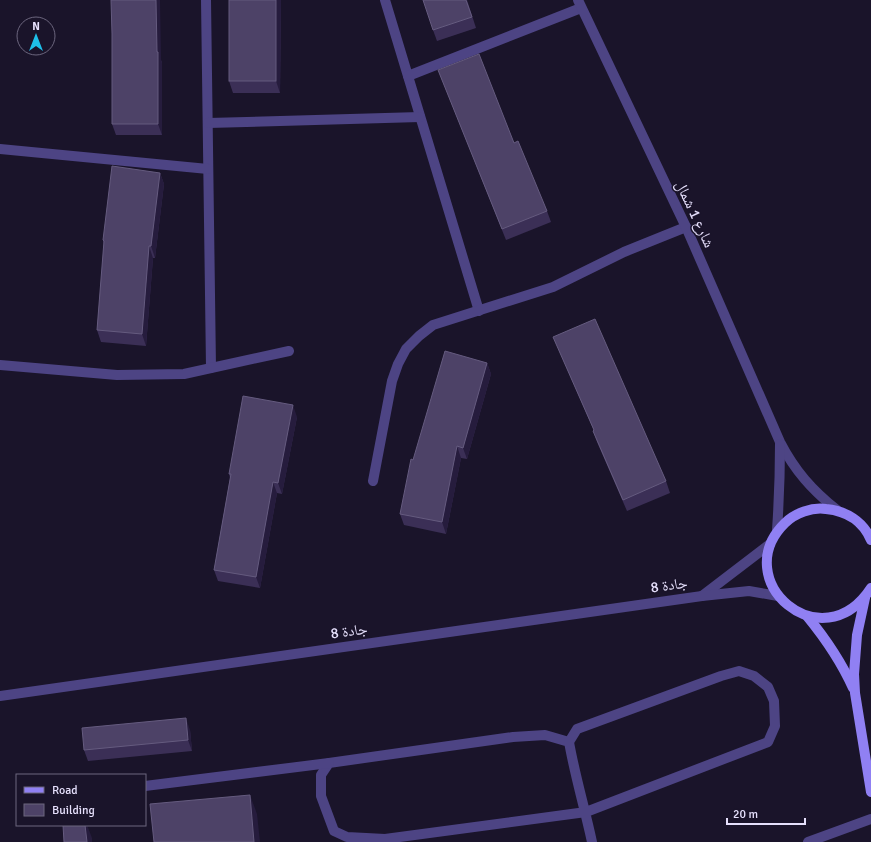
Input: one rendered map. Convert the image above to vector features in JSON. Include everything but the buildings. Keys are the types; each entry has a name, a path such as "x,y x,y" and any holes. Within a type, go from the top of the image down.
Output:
{"main road":[{"path":"865,598 853,608 839,615 823,618 807,616 796,612 778,596 769,580 767,561 770,544 777,530 789,518 804,511 820,508 837,510 854,518 870,534"},
{"path":"871,588 865,598 857,635 854,668 855,693 871,792"},
{"path":"807,616 826,640 839,661 855,693"}],"street":[{"path":"206,0 211,368"},
{"path":"385,0 478,311"},
{"path":"408,76 579,4"},
{"name":"شارع 1 شمال","path":"579,4 686,227 786,455 804,480 837,510"},
{"path":"208,122 420,117"},
{"path":"0,149 208,169"},
{"path":"373,481 392,381 398,364 406,349 418,336 433,325 553,286 624,252 686,227"},
{"path":"0,365 117,375 184,374 289,351"},
{"name":"شارع 1 شمال","path":"777,530 780,442"},
{"name":"جادة 8","path":"702,596 770,544"},
{"name":"جادة 8","path":"0,696 702,596 749,591 778,596"},
{"path":"329,763 321,776 321,796 334,831 348,837 385,839 586,812 768,742 775,726 774,701 768,687 754,676 740,672 721,676 578,729 569,742 586,812 592,842"},
{"path":"146,786 329,763 512,737 545,735 569,742"},
{"path":"808,842 871,819"}]}
